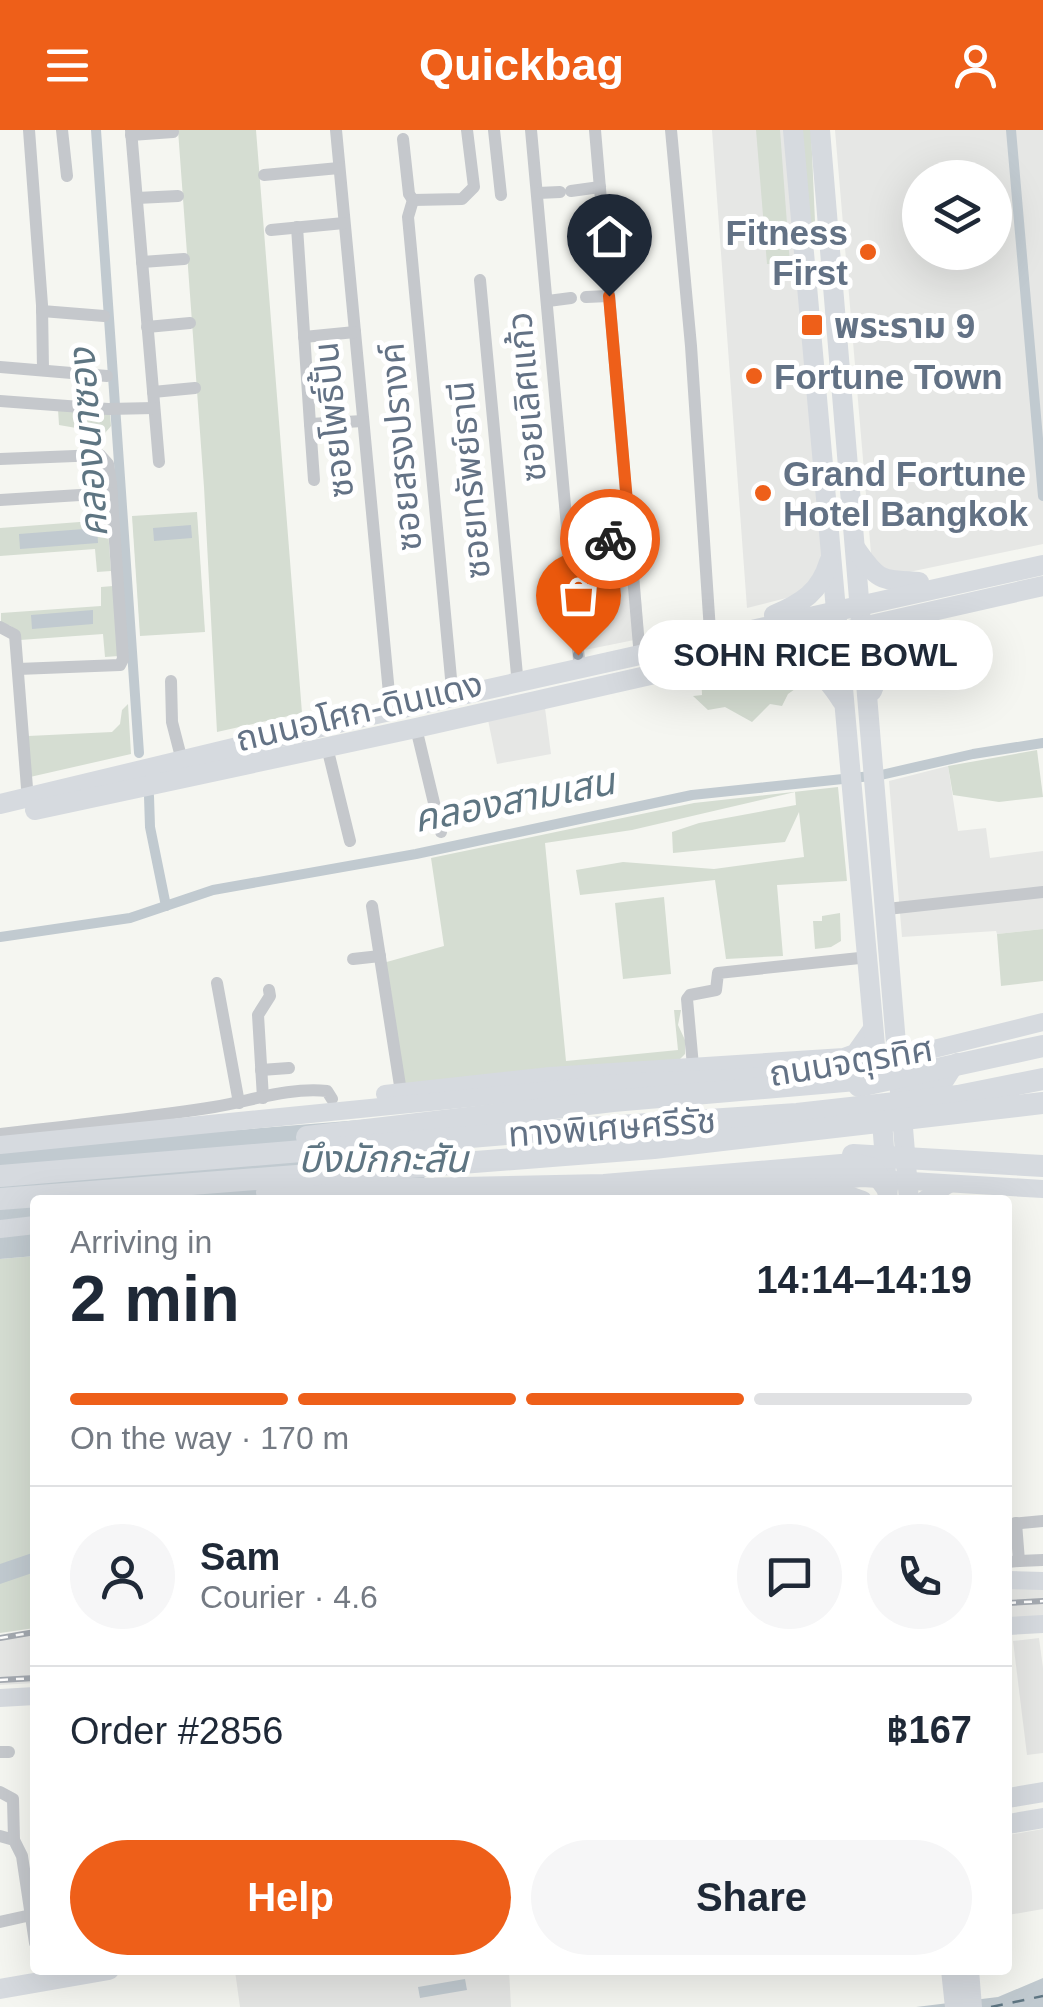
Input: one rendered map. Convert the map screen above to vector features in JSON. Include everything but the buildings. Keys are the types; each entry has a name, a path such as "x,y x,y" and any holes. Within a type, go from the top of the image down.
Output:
{"highway":[{"path":"658,1122 850,1088 1043,1046"},
{"path":"141,1164 384,1126 856,1080 888,1069"},
{"path":"943,1084 988,1076 1043,1081"},
{"name":"ทางพิเศษศรีรัช","path":"0,1176 856,1108 1043,1081"},
{"name":"ทางพิเศษศรีรัช","path":"55,1195 654,1148 1043,1103"},
{"path":"654,1148 892,1156 1043,1166"},
{"path":"82,1193 604,1185 853,1164 873,1169 888,1194"},
{"name":"ทางพิเศษศรีรัช","path":"0,1199 30,1197"}],"main road":[{"path":"794,130 831,545 830,619 846,707 874,1026 888,1069 906,1156 909,1195"},
{"path":"820,130 887,909 888,1194"},
{"path":"809,320 829,323 834,316"},
{"path":"853,544 868,569 878,576 919,582"},
{"path":"767,618 810,596 824,578 831,545"},
{"name":"ถนนอโศก-ดินแดง","path":"0,818 762,650 830,619 859,597 1040,560"},
{"path":"830,619 1040,560"},
{"path":"830,619 1039,584"},
{"path":"869,698 885,652 900,634 957,605 1039,584"},
{"name":"ถนนอโศก-ดินแดง","path":"0,794 767,618 830,619 862,627 957,605"},
{"name":"ถนนอโศก-ดินแดง","path":"101,796 194,768 830,619"},
{"name":"ถนนอโศก-ดินแดง","path":"0,804 382,713 830,619"},
{"path":"762,650 807,661 828,680 846,707"},
{"path":"604,655 610,684"},
{"path":"540,670 545,698"},
{"name":"ถนนจตุรทิศ","path":"888,1069 915,1088 943,1084 949,1072 978,1044 1043,1023"},
{"name":"ถนนจตุรทิศ","path":"0,1144 620,1083 768,1076 877,1063 1043,1023"},
{"path":"217,1122 307,1103 401,1092 844,1057 856,1053 874,1026"},
{"path":"906,1156 938,1172 1043,1179"},
{"path":"933,1195 968,1175"},
{"path":"665,1195 862,1178 1043,1188"},
{"path":"0,1229 30,1226"},
{"path":"1012,1580 1043,1581"},
{"path":"1012,1626 1043,1624"},
{"path":"0,1698 30,1696"},
{"path":"1012,1797 1043,1792"},
{"path":"1012,1810 1043,1804"},
{"path":"1012,1823 1043,1818"},
{"path":"951,1975 954,2007"},
{"path":"969,1975 972,2007"},
{"path":"0,1989 40,1976"}],"street":[{"path":"29,130 43,370"},
{"path":"62,130 66,176"},
{"name":"ซอยโพธิ์ปั้น","path":"336,130 390,704"},
{"path":"413,200 462,200 471,193 474,187 467,130"},
{"path":"494,130 501,195"},
{"name":"ซอยเลิศแก้ว","path":"531,130 579,660"},
{"path":"595,130 639,646"},
{"path":"672,130 710,631"},
{"path":"160,462 131,133 173,132"},
{"name":"ซอยสรงปรางค์","path":"403,139 413,200 408,217 452,689"},
{"path":"264,174 338,168"},
{"path":"538,193 600,188"},
{"path":"136,198 178,196"},
{"path":"270,230 344,223"},
{"path":"297,226 314,480"},
{"path":"142,262 184,259"},
{"name":"ซอยทรัพย์ธานี","path":"480,280 517,674"},
{"path":"586,297 609,296"},
{"path":"548,301 570,298"},
{"path":"42,312 104,316"},
{"path":"147,327 190,323"},
{"path":"304,336 355,332"},
{"path":"0,367 107,376"},
{"path":"153,392 195,388"},
{"path":"0,401 124,410 154,408"},
{"path":"310,424 364,421"},
{"path":"0,459 100,456 108,464 112,492 120,665 18,669"},
{"path":"0,500 112,492"},
{"path":"568,544 630,536"},
{"path":"0,627 15,635 27,788"},
{"path":"170,681 172,722 180,752"},
{"path":"416,728 441,832"},
{"path":"327,747 350,841"},
{"path":"887,909 1043,892"},
{"path":"372,906 401,1092"},
{"path":"353,959 380,956"},
{"path":"692,1066 687,1000 690,995 716,990 718,973 868,957"},
{"path":"217,983 239,1103"},
{"path":"263,1098 258,1015 270,996 269,990"},
{"path":"262,1070 289,1068"},
{"path":"0,1134 128,1120 306,1088 327,1091 332,1100"},
{"path":"1043,1521 1012,1523 1013,1562 1043,1560"},
{"path":"0,1792 13,1799 7,1838 22,1856 30,1908"},
{"path":"0,1922 30,1915"}],"shaded area":[{"path":"178,130 256,130 302,713 217,732 204,487"},
{"path":"712,130 793,130 824,566 806,593 747,608"},
{"path":"756,130 780,130 790,264 767,264"},
{"path":"801,130 811,130 815,222 810,223"},
{"path":"835,130 1043,130 1043,544 890,576 872,565"},
{"path":"58,409 110,414 111,426 105,433 59,425"},
{"path":"106,502 111,571 97,572 95,549 0,556 0,528 93,521 93,503"},
{"path":"197,512 205,632 140,636 132,516"},
{"path":"636,533 644,638 575,652 563,543"},
{"path":"113,586 119,656 105,657 103,634 20,640 11,626 1,623 1,613 101,606 101,587"},
{"path":"787,662 812,677 788,694 782,706 770,704 752,722 725,707 708,710 693,696 702,695 701,672 712,670 714,688 750,684 748,664"},
{"path":"748,664 750,684 714,688 712,670"},
{"path":"128,704 131,754 30,777 28,736 112,732"},
{"path":"545,708 551,754 497,764 488,720"},
{"path":"1037,750 1043,797 999,802 953,795 948,766"},
{"path":"948,766 958,831 986,828 990,858 1043,851 1043,929 902,937 889,781"},
{"path":"838,787 847,881 777,885 783,956 726,959 715,880 580,895 576,870 623,862 714,869 804,857 799,812 785,842 673,853 672,832 699,823 796,805 795,792 632,830 545,843 566,1061 678,1050 674,1010 681,1010 678,1025 685,1040 685,1054 679,1060 405,1085 383,963 444,946 431,858 694,803"},
{"path":"664,897 671,974 623,979 615,903"},
{"path":"840,913 841,941 815,949 813,921"},
{"path":"1043,929 1043,981 1001,986 997,934"},
{"path":"30,1256 30,1629 0,1633 0,1259"},
{"path":"1043,1575 1043,1618 1012,1621 1012,1576"},
{"path":"30,1633 30,1683 0,1685 0,1637"},
{"path":"1039,1638 1043,1753 1027,1755 1013,1641"},
{"path":"1043,1829 1043,1909 1012,1914 1012,1834"},
{"path":"236,1975 509,1975 511,2007 240,2007"}],"water":[{"path":"191,525 192,538 154,541 153,528"},
{"path":"97,528 98,543 20,549 19,534"},
{"path":"93,610 93,624 32,629 31,615"},
{"name":"บึงมักกะสัน","path":"423,1115 425,1195 30,1195 30,1256 0,1259 0,1149"},
{"path":"30,1554 30,1574 0,1584 0,1564"},
{"path":"1043,1978 1043,2007 916,2007 998,1997"},
{"path":"465,1979 467,1990 420,1998 418,1987"}],"waterway":[{"name":"คลองนาซอง","path":"96,130 139,753"},
{"path":"1011,130 1043,496"},
{"name":"คลองสามเสน","path":"0,937 130,918 213,890 416,854 692,795 881,775 1043,743"},
{"name":"คลองนาซอง","path":"149,796 150,827 166,906"}],"ferry route":[{"path":"991,2007 1043,1996"}],"railway":[{"path":"1012,1603 1043,1601"},
{"path":"0,1638 30,1633"},
{"path":"0,1680 30,1678"}],"way so far":[{"path":"578,655 568,544 610,539"}],"place":[{"name":"Fitness First","path":"868,252"},
{"name":"พระราม 9","path":"812,325"},
{"name":"Fortune Town","path":"754,376"},
{"name":"Grand Fortune Hotel Bangkok","path":"763,493"},
{"name":"SOHN RICE BOWL","path":"578,655"}],"route":[{"path":"609,296 630,536 610,539"}]}
